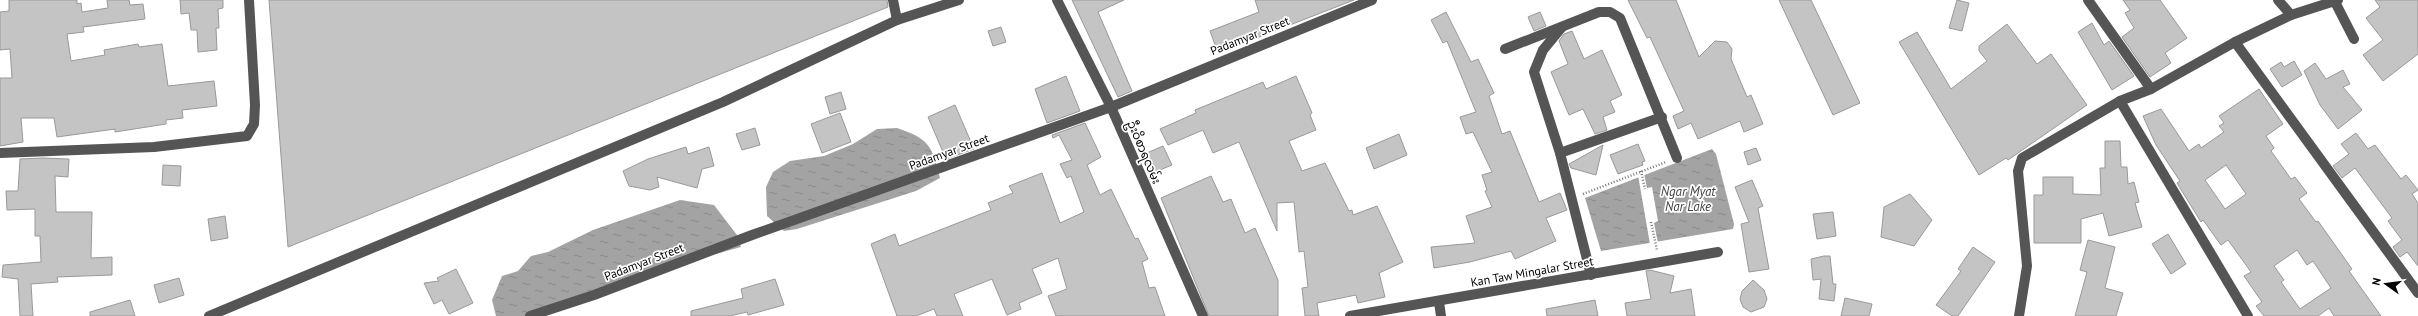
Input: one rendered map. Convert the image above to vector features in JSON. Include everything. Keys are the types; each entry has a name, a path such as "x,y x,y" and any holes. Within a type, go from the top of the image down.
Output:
{"street":[{"path":"0,153 154,147 247,136 254,124 255,106 249,0"},
{"path":"893,0 897,20"},
{"path":"209,316 723,102 897,20 959,0"},
{"name":"ဦးဝိစာရလမ်း","path":"1057,0 1111,107 1203,316"},
{"name":"Padamyar Street","path":"530,316 594,295 752,235 1111,107 1372,0"},
{"path":"2088,0 2151,89"},
{"path":"2278,0 2291,16"},
{"path":"2019,316 2027,266 2018,171 2022,158 2120,101 2151,89 2235,42 2291,16 2336,1 2354,39"},
{"path":"1505,49 1599,12 1610,12 1620,18 1662,117 1677,158"},
{"path":"1563,26 1543,50 1534,72 1560,154 1591,275"},
{"path":"2235,42 2418,294"},
{"path":"2120,101 2248,316"},
{"path":"1560,154 1662,117"},
{"name":"Kan Taw Mingalar Street","path":"1350,316 1439,302 1718,252"},
{"path":"1439,302 1441,316"}],"path":[{"path":"1572,199 1677,158"},
{"path":"1641,172 1644,190"},
{"path":"1651,222 1655,243"}],"water":[{"path":"897,128 916,136 928,145 940,178 916,191 797,229 784,231 767,216 766,187 773,172 790,161 824,156 853,144 877,129"},
{"name":"Ngar Myat Nar Lake","path":"1712,149 1716,154 1734,224 1733,229 1601,251 1585,198"},
{"path":"680,200 714,205 737,235 741,247 673,266 543,316 496,316 492,300 502,276 518,271 531,256 548,252 593,230"}],"pier":[{"path":"1644,173 1647,188 1652,187 1658,221 1654,223 1658,243 1650,244 1638,175"}],"building":[{"path":"9,0 77,0 77,4 81,3 82,12 108,8 107,0 129,0 130,5 143,4 145,19 83,27 84,32 67,34 71,61 105,55 104,50 138,44 139,47 162,44 168,86 214,81 217,106 182,110 183,118 166,120 166,124 115,132 115,129 57,137 54,118 21,118 23,142 0,146 0,78 12,78 10,49 0,50 0,12 9,11"},
{"path":"180,0 223,0 223,8 218,9 219,28 216,28 217,50 198,52 197,30 191,30 189,13 181,14"},
{"path":"269,0 887,0 888,7 288,247"},
{"path":"1072,0 1124,0 1098,12 1132,91 1118,97"},
{"path":"1255,0 1354,0 1218,53 1210,31 1259,12"},
{"path":"1628,0 1676,0 1699,57 1715,41 1727,42 1732,49 1731,59 1747,97 1751,95 1763,124 1744,132 1740,121 1698,139 1691,123 1678,129 1673,116 1684,111 1650,37 1647,38"},
{"path":"1779,0 1811,0 1860,103 1833,115"},
{"path":"1957,0 1969,3 1962,31 1949,28"},
{"path":"2123,0 2160,0 2187,38 2165,53 2171,63 2150,77 2122,37 2134,28 2125,13 2130,10"},
{"path":"2375,0 2418,0 2418,54 2383,81 2363,55 2383,40 2366,18 2380,7"},
{"path":"1446,12 1471,62 1478,59 1494,93 1489,96 1502,134 1510,131 1539,202 1560,193 1567,210 1546,218 1556,241 1515,259 1511,251 1470,262 1434,268 1431,247 1475,243 1466,216 1492,207 1485,191 1487,190 1482,175 1492,172 1473,132 1466,134 1460,117 1476,112 1447,41 1443,43 1431,20"},
{"path":"1540,12 1546,26 1534,31 1528,17"},
{"path":"2092,23 2104,45 2109,41 2134,76 2112,90 2078,32"},
{"path":"2007,24 2037,64 2051,54 2087,105 2008,160 2006,158 1979,175 1899,42 1917,32 1951,89 1987,61 1979,51 1979,46"},
{"path":"1001,27 1006,42 993,46 988,31"},
{"path":"1572,31 1584,59 1602,50 1622,95 1610,101 1615,112 1603,117 1607,130 1595,134 1583,109 1569,115 1551,72 1568,64 1559,41 1564,34"},
{"path":"2294,61 2302,75 2282,87 2270,69 2281,62 2284,67"},
{"path":"2315,63 2326,79 2343,70 2350,84 2343,87 2362,110 2338,129 2320,105 2304,71"},
{"path":"1066,76 1080,111 1047,123 1035,89"},
{"path":"1296,76 1312,113 1310,115 1316,130 1289,141 1302,171 1325,163 1349,211 1352,210 1353,215 1377,206 1403,262 1379,273 1385,297 1358,303 1356,295 1317,303 1319,316 1305,316 1302,288 1308,287 1304,251 1299,252 1294,202 1277,203 1277,231 1239,142 1213,153 1203,130 1168,145 1160,129 1196,113 1195,110 1263,82 1266,89"},
{"path":"2259,89 2283,124 2266,136 2274,148 2271,151 2291,179 2295,177 2307,193 2299,199 2316,222 2318,221 2352,269 2349,271 2381,316 2334,316 2329,308 2318,316 2264,316 2256,306 2262,302 2244,276 2251,272 2228,240 2221,245 2203,220 2201,222 2177,183 2180,181 2156,145 2143,116 2161,109 2189,151 2199,144 2201,148 2224,132 2219,126 2224,123 2219,116","holes":["2226,165 2246,194 2225,209 2205,180","2297,250 2307,265 2313,261 2331,288 2300,309 2281,282 2284,280 2274,266"]},
{"path":"841,92 846,109 830,114 825,97"},
{"path":"955,105 974,149 946,159 928,117"},
{"path":"840,113 851,142 822,153 811,124"},
{"path":"1085,123 1101,157 1087,165 1100,195 1111,189 1135,239 1138,238 1148,259 1142,262 1149,288 1155,287 1165,316 1056,316 1048,296 1067,289 1058,258 1032,269 1042,293 1019,303 1021,309 1007,315 992,279 954,294 963,316 937,316 934,309 916,316 897,316 871,244 895,234 899,246 991,210 988,203 1013,193 1009,186 1042,173 1060,223 1084,212 1071,176 1067,178 1060,164 1072,160 1059,135 1053,138 1052,135"},
{"path":"755,128 760,145 742,150 736,134"},
{"path":"2356,133 2368,149 2375,145 2401,179 2406,175 2418,190 2412,194 2418,203 2418,266 2407,252 2400,257 2393,247 2402,240 2388,221 2392,218 2355,168 2342,178 2333,166 2349,154 2341,144"},
{"path":"1399,134 1407,155 1374,169 1366,148"},
{"path":"2105,141 2120,141 2121,167 2127,167 2128,184 2134,182 2139,202 2135,203 2142,227 2109,236 2103,213 2081,219 2081,243 2034,243 2034,195 2043,195 2043,177 2073,177 2073,194 2101,195 2100,168 2105,168"},
{"path":"1638,144 1645,161 1642,162 1643,165 1618,174 1610,155"},
{"path":"1603,145 1596,175 1571,168 1569,164"},
{"path":"1163,146 1172,165 1150,174 1142,155"},
{"path":"686,147 688,154 709,147 714,166 702,169 697,188 657,177 659,187 650,190 629,186 623,171 648,159"},
{"path":"1756,148 1761,160 1748,165 1744,152"},
{"path":"20,159 69,159 68,177 55,176 56,212 92,212 91,258 112,257 112,275 57,277 58,282 31,284 33,316 20,316 18,279 2,277 3,265 41,262 40,236 35,236 35,209 7,210 6,191 18,191"},
{"path":"163,165 181,166 180,186 162,185"},
{"path":"1211,176 1223,202 1231,199 1245,233 1255,228 1278,280 1278,316 1209,316 1161,198"},
{"path":"1752,180 1763,206 1758,208 1769,269 1749,272 1741,224 1749,222 1735,187"},
{"path":"1910,194 1932,220 1914,246 1881,237 1884,207"},
{"path":"1833,212 1836,236 1817,239 1813,214"},
{"path":"225,216 228,238 211,241 208,219"},
{"path":"2168,234 2186,264 2171,274 2152,244"},
{"path":"2088,240 2115,247 2105,288 2123,293 2116,316 2075,316 2087,272 2080,270"},
{"path":"1973,247 1995,262 1958,316 1952,316 1936,305 1961,271 1958,269"},
{"path":"1830,256 1833,284 1836,284 1834,301 1819,299 1821,279 1813,280 1811,259"},
{"path":"456,269 473,303 449,314 442,300 434,304 424,283 439,281 437,278"},
{"path":"1650,270 1674,276 1670,293 1691,289 1695,316 1627,316 1625,303 1651,299 1646,271"},
{"path":"179,278 184,295 159,303 154,285"},
{"path":"775,279 784,305 748,315 747,312 730,316 691,316 691,311 743,298 741,289"},
{"path":"1753,280 1764,290 1767,299 1764,307 1751,312 1743,307 1740,299 1742,291"},
{"path":"1845,298 1872,304 1869,316 1841,316"},
{"path":"130,300 135,316 90,316 90,312"},
{"path":"1595,300 1598,316 1547,316 1546,309"}]}
